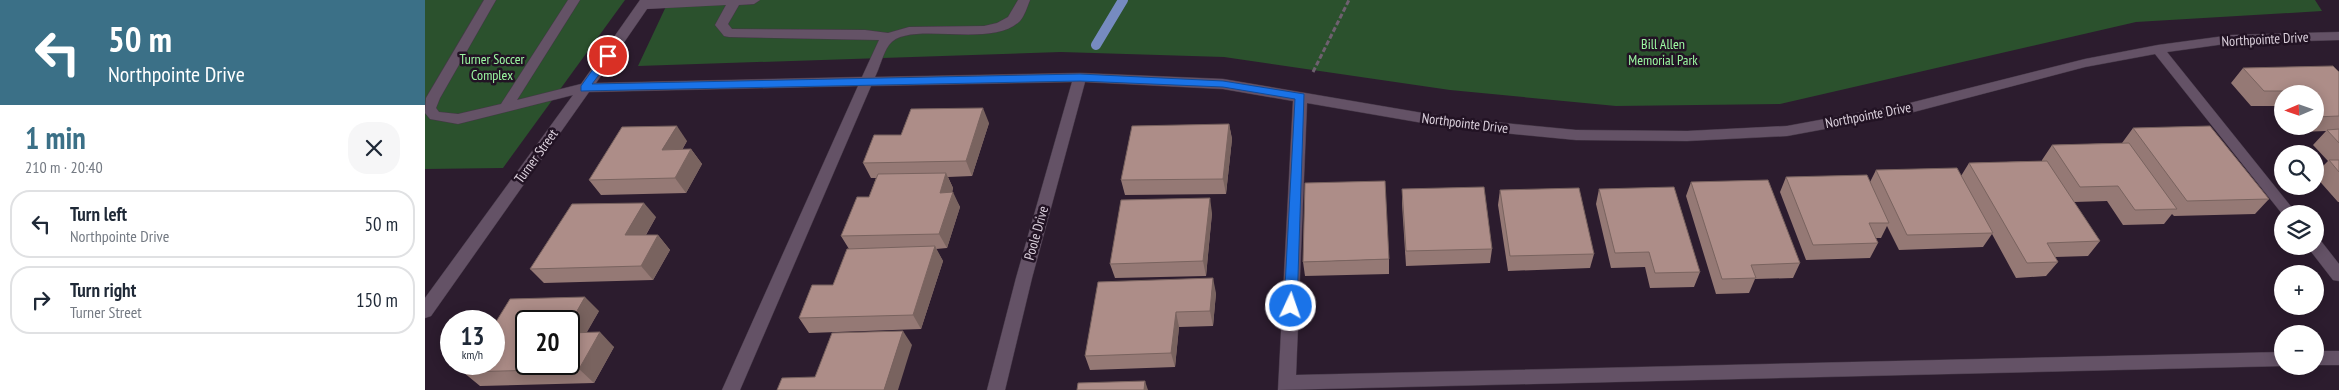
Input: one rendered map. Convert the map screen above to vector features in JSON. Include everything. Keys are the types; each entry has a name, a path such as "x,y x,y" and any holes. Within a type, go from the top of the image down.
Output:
{"street":[{"name":"Northpointe Drive","path":"490,0 429,108 435,116 458,119 584,88 1080,77 1223,84 1452,123 1576,135 1687,136 1787,131 1906,108 2085,63 2158,49 2232,39 2339,36"},
{"path":"505,108 574,0"},
{"path":"644,2 754,0"},
{"path":"735,1 721,25 729,33 865,34 888,37 904,32 984,29 1002,26 1014,20 1024,0"},
{"name":"Turner Street","path":"425,311 644,2"},
{"path":"731,390 865,81 888,37"},
{"path":"2158,49 2283,205"},
{"name":"Poole Drive","path":"996,390 1024,278 1080,77"},
{"path":"1300,96 1287,386 2274,359"},
{"path":"2323,255 2339,275"},
{"path":"2324,358 2339,358"}],"path":[{"path":"1313,72 1349,0"}],"green space":[{"name":"Turner Soccer Complex","path":"425,0 625,0 503,168 425,169"},
{"name":"Bill Allen Memorial Park","path":"669,0 2315,0 2322,11 2136,22 1780,104 1616,106 1450,90 1224,57 1061,52 638,66"}],"building":[{"path":"2333,66 2339,72 2339,116 2324,117 2324,85 2274,85 2274,91 2264,91 2243,68"},
{"path":"983,108 966,161 863,163 874,135 901,135 911,109"},
{"path":"1229,124 1223,179 1121,180 1132,126"},
{"path":"677,126 662,150 691,149 675,178 589,180 622,127"},
{"path":"2210,126 2269,199 2187,201 2133,128"},
{"path":"2339,129 2339,143 2327,130"},
{"path":"2129,143 2177,209 2135,210 2118,186 2080,187 2052,145"},
{"path":"2329,160 2339,160 2339,172"},
{"path":"2047,161 2100,241 2047,243 2058,262 2027,263 1969,163"},
{"path":"1957,168 1993,233 1907,235 1876,170"},
{"path":"946,173 940,193 953,192 939,234 841,236 857,197 869,197 878,174"},
{"path":"1867,175 1889,223 1869,223 1878,243 1813,245 1786,177"},
{"path":"1768,180 1800,263 1751,265 1756,278 1722,279 1691,182"},
{"path":"1385,181 1389,259 1303,262 1305,183"},
{"path":"1484,187 1492,249 1406,251 1402,189"},
{"path":"1674,187 1700,272 1655,273 1649,252 1615,253 1599,189"},
{"path":"1579,188 1594,254 1510,256 1500,190"},
{"path":"1210,198 1203,261 1110,264 1121,200"},
{"path":"644,203 625,235 658,235 641,266 530,269 572,204"},
{"path":"935,246 913,315 799,318 812,285 833,285 847,249"},
{"path":"1213,278 1210,311 1176,312 1171,353 1085,356 1098,282"},
{"path":"585,297 578,310 515,310 515,371 505,371 505,310 503,310 510,299"},
{"path":"903,331 884,390 777,390 782,378 815,377 832,333"},
{"path":"600,332 580,367 580,333"},
{"path":"1145,381 1144,390 1077,390 1078,383"}],"waterway":[{"path":"1096,45 1123,0"}],"route":[{"path":"608,56 584,88 1080,77 1223,84 1300,96 1291,306"}]}
